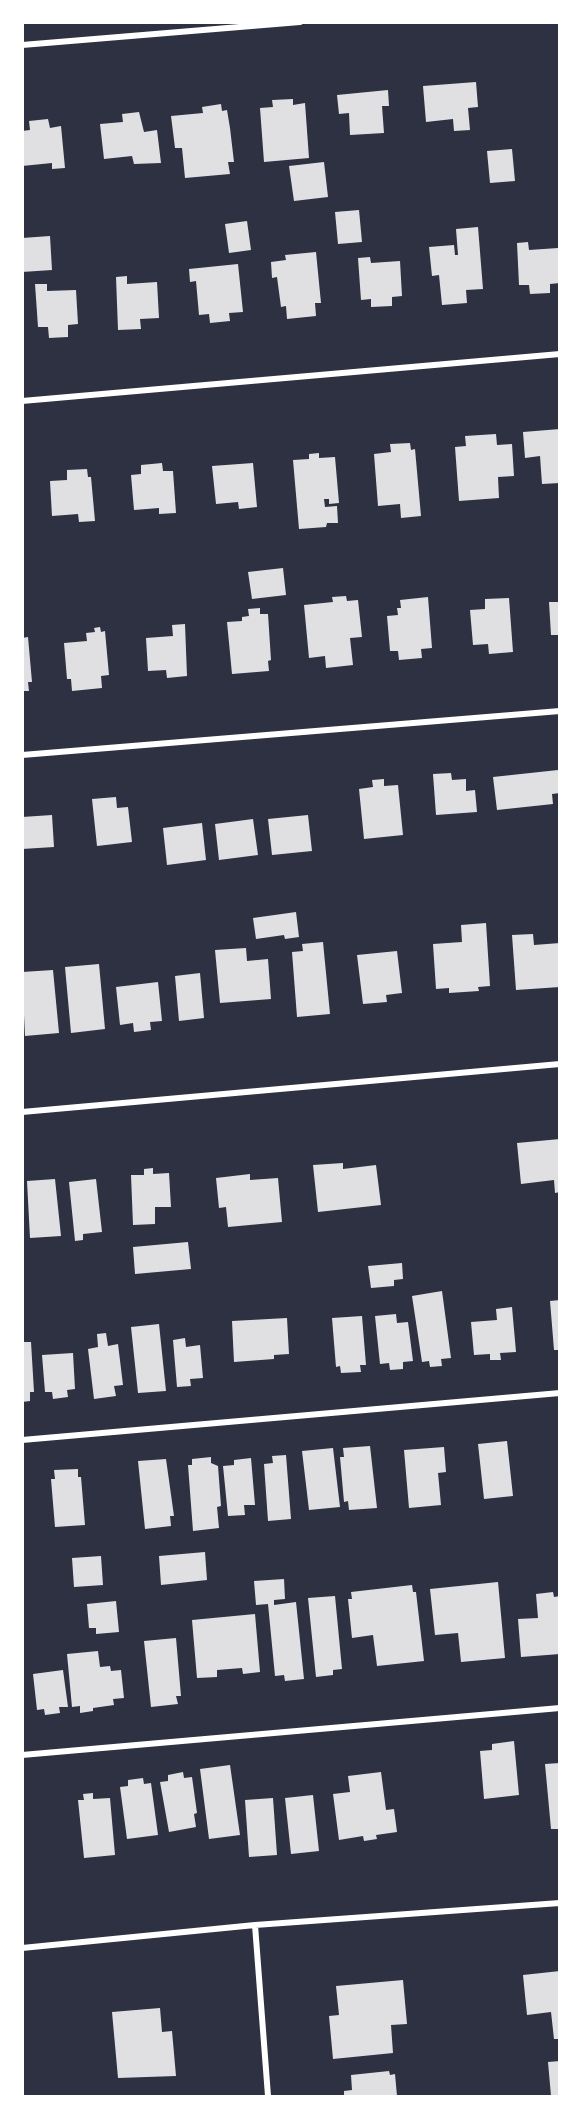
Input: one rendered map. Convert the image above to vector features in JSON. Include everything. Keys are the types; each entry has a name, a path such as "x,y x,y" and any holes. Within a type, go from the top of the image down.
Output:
{"street":[{"path":"22,45 300,22"},
{"path":"22,402 560,354"},
{"path":"22,755 560,711"},
{"path":"22,1112 560,1064"},
{"path":"22,1440 560,1393"},
{"path":"22,1755 560,1708"},
{"path":"22,1948 255,1925 560,1904"},
{"path":"255,1925 268,2097"}],"building":[{"path":"476,82 478,107 468,108 470,130 454,131 453,119 426,122 423,86"},
{"path":"388,90 389,106 382,106 384,133 350,135 349,113 339,114 337,95"},
{"path":"293,99 293,105 305,103 309,158 264,162 260,108 273,107 272,100"},
{"path":"221,104 222,111 227,110 230,128 234,162 228,162 230,174 185,178 182,148 175,148 171,116 203,113 202,107"},
{"path":"139,112 144,132 157,130 161,163 134,164 132,156 104,159 100,124 123,122 122,114"},
{"path":"48,119 50,128 61,126 65,168 52,169 52,163 22,166 22,131 30,130 29,121"},
{"path":"512,149 515,181 490,183 487,151"},
{"path":"324,162 328,197 294,201 289,166"},
{"path":"359,210 362,242 338,244 335,212"},
{"path":"247,221 251,250 229,253 225,224"},
{"path":"478,227 483,289 466,290 467,303 442,305 439,275 432,276 429,247 454,245 455,255 458,255 456,229"},
{"path":"50,236 52,270 22,272 22,238"},
{"path":"528,242 529,250 558,248 560,283 550,284 550,293 530,294 529,285 519,285 517,243"},
{"path":"316,252 321,303 315,303 316,316 287,319 286,306 281,307 277,277 272,278 271,262 286,260 285,255"},
{"path":"370,257 371,263 400,261 402,296 392,297 392,306 371,307 371,299 361,300 358,258"},
{"path":"238,264 243,312 229,313 230,321 210,323 209,314 199,315 196,281 190,282 189,269"},
{"path":"127,276 127,284 157,282 159,318 140,319 141,329 118,330 116,277"},
{"path":"35,284 47,284 47,291 76,290 78,324 68,325 68,337 49,338 48,327 38,327"},
{"path":"560,429 560,483 542,484 540,456 525,458 523,432"},
{"path":"496,434 497,445 512,444 514,476 498,477 499,498 459,501 455,447 466,446 465,436"},
{"path":"410,443 411,450 415,449 421,516 401,518 400,504 378,506 374,454 391,452 390,444"},
{"path":"319,453 319,458 335,457 339,503 329,504 329,499 324,499 325,507 337,506 338,523 327,523 326,527 299,529 293,460 309,459 309,454"},
{"path":"162,463 163,471 173,471 176,513 159,514 159,508 134,510 131,475 141,474 141,465"},
{"path":"253,463 257,507 239,509 238,502 216,504 212,466"},
{"path":"87,469 88,477 91,477 95,521 79,522 78,514 52,516 50,481 67,480 67,470"},
{"path":"283,568 286,595 252,599 248,572"},
{"path":"346,596 347,601 358,600 362,637 350,638 353,665 326,668 325,656 309,658 304,605 333,602 332,597"},
{"path":"428,597 432,648 421,649 422,658 399,660 398,651 390,651 387,616 398,615 397,608 401,608 400,600"},
{"path":"509,598 513,652 489,654 488,644 473,645 470,610 485,609 485,599"},
{"path":"549,602 560,602 560,635 551,635"},
{"path":"260,608 260,614 268,614 271,660 268,661 269,671 232,674 227,622 242,621 242,617 249,616 248,609"},
{"path":"185,624 187,676 167,678 166,670 148,671 146,638 173,636 172,625"},
{"path":"100,627 101,632 105,631 109,675 101,676 102,688 72,691 71,679 67,679 64,643 87,641 86,633 95,632 94,628"},
{"path":"28,637 32,682 28,682 29,691 22,691 22,638"},
{"path":"558,770 560,793 552,794 553,804 497,810 493,777"},
{"path":"451,773 452,780 466,779 466,791 475,790 477,812 436,815 433,774"},
{"path":"384,779 384,786 398,785 403,835 364,839 359,789 373,787 372,780"},
{"path":"116,797 117,808 128,807 132,842 97,846 92,799"},
{"path":"52,815 54,847 22,849 22,817"},
{"path":"308,815 312,851 272,855 268,819"},
{"path":"253,819 258,855 219,860 215,824"},
{"path":"202,823 206,860 167,865 163,828"},
{"path":"296,912 299,937 285,939 284,935 256,939 253,918"},
{"path":"486,923 490,986 478,987 479,991 449,993 449,988 436,989 433,944 462,942 461,925"},
{"path":"533,934 534,945 560,943 560,987 516,990 512,935"},
{"path":"323,942 330,1014 297,1017 292,952 303,951 302,944"},
{"path":"246,948 247,961 268,959 271,999 220,1003 215,950"},
{"path":"397,951 402,993 386,995 387,1002 363,1004 357,955"},
{"path":"99,964 105,1029 71,1033 65,967"},
{"path":"53,970 59,1033 25,1036 22,972"},
{"path":"200,973 204,1018 179,1021 175,976"},
{"path":"158,982 162,1021 150,1022 151,1030 134,1032 133,1023 120,1025 116,987"},
{"path":"560,1139 560,1192 555,1193 554,1180 521,1184 517,1143"},
{"path":"343,1163 343,1169 376,1165 381,1205 318,1212 313,1165"},
{"path":"153,1168 153,1174 169,1173 171,1207 155,1207 155,1224 133,1225 131,1175 144,1175 144,1169"},
{"path":"250,1174 250,1180 278,1178 282,1222 228,1227 226,1207 219,1208 216,1178"},
{"path":"55,1179 61,1236 30,1238 27,1181"},
{"path":"96,1179 102,1232 83,1234 83,1240 75,1241 69,1182"},
{"path":"188,1242 191,1269 135,1274 133,1247"},
{"path":"402,1263 403,1279 394,1280 394,1286 371,1288 368,1266"},
{"path":"442,1291 451,1358 441,1359 442,1366 430,1367 429,1361 422,1362 412,1296"},
{"path":"560,1300 560,1350 554,1350 550,1301"},
{"path":"512,1307 516,1352 500,1353 501,1360 490,1360 490,1354 474,1355 471,1322 497,1320 496,1309"},
{"path":"396,1314 397,1323 408,1322 413,1361 403,1362 403,1369 390,1370 389,1363 380,1364 375,1316"},
{"path":"362,1316 366,1365 360,1365 361,1372 341,1373 340,1366 336,1367 332,1318"},
{"path":"287,1318 289,1354 274,1355 274,1359 234,1362 232,1321"},
{"path":"159,1324 166,1391 138,1393 131,1327"},
{"path":"106,1333 108,1346 118,1344 123,1385 114,1386 116,1396 94,1399 88,1349 98,1347 97,1334"},
{"path":"185,1338 186,1347 200,1345 203,1378 190,1379 191,1386 177,1387 173,1340"},
{"path":"22,1342 31,1342 34,1392 30,1392 30,1401 22,1402"},
{"path":"73,1353 75,1389 67,1390 68,1397 53,1399 52,1392 45,1392 42,1355"},
{"path":"507,1441 513,1496 484,1499 478,1444"},
{"path":"370,1446 377,1508 349,1510 348,1501 344,1502 340,1457 344,1457 343,1448"},
{"path":"444,1447 446,1472 438,1473 441,1505 409,1508 404,1450"},
{"path":"333,1448 340,1507 309,1510 302,1451"},
{"path":"286,1455 291,1519 268,1521 264,1464 273,1463 272,1456"},
{"path":"211,1457 211,1463 218,1466 221,1506 217,1507 219,1528 193,1531 188,1465 192,1465 192,1459"},
{"path":"251,1458 255,1505 244,1505 245,1515 228,1516 223,1466 234,1465 234,1460"},
{"path":"166,1459 174,1516 170,1516 171,1526 145,1529 138,1461"},
{"path":"78,1469 78,1477 81,1477 85,1525 55,1527 51,1479 55,1479 54,1470"},
{"path":"205,1552 207,1580 161,1585 159,1556"},
{"path":"101,1556 103,1585 74,1587 72,1558"},
{"path":"284,1579 285,1599 274,1600 274,1605 296,1602 304,1679 285,1681 284,1675 275,1676 268,1604 256,1605 254,1581"},
{"path":"498,1582 505,1658 461,1662 458,1633 435,1635 430,1589"},
{"path":"412,1585 413,1592 416,1592 424,1661 377,1666 373,1635 352,1638 348,1599 352,1599 351,1592"},
{"path":"553,1592 554,1597 560,1596 560,1654 521,1657 518,1619 538,1618 536,1594"},
{"path":"335,1596 342,1669 333,1670 333,1675 316,1677 308,1598"},
{"path":"116,1601 119,1632 96,1634 96,1628 89,1628 87,1604"},
{"path":"255,1614 260,1672 243,1674 242,1668 217,1670 217,1677 197,1678 192,1620"},
{"path":"176,1638 181,1696 176,1696 178,1704 151,1707 144,1641"},
{"path":"98,1651 100,1667 110,1666 111,1671 121,1670 124,1698 113,1699 114,1705 93,1708 93,1711 80,1713 80,1706 72,1707 67,1654"},
{"path":"63,1670 68,1707 59,1707 60,1713 45,1715 44,1709 37,1710 33,1674"},
{"path":"514,1741 519,1795 484,1799 480,1751 492,1750 492,1744"},
{"path":"560,1763 560,1829 551,1829 545,1764"},
{"path":"230,1765 240,1835 209,1839 200,1769"},
{"path":"183,1772 184,1778 192,1777 197,1813 194,1814 196,1827 169,1832 160,1782 168,1781 168,1775"},
{"path":"381,1772 386,1810 394,1809 397,1832 376,1835 377,1839 364,1841 363,1836 339,1840 333,1794 350,1792 348,1776"},
{"path":"143,1778 144,1784 151,1783 158,1835 127,1839 120,1787 128,1786 128,1780"},
{"path":"93,1793 93,1799 110,1798 115,1855 84,1858 78,1800 84,1800 83,1794"},
{"path":"313,1795 319,1851 291,1854 285,1798"},
{"path":"273,1798 277,1855 249,1857 245,1800"},
{"path":"560,1971 560,2039 554,2039 551,2012 527,2015 523,1975"},
{"path":"403,1980 407,2024 391,2025 393,2053 333,2059 329,2016 339,2015 336,1986"},
{"path":"160,2008 162,2032 172,2031 176,2076 118,2078 112,2012"},
{"path":"560,2061 560,2096 551,2096 548,2062"},
{"path":"389,2071 390,2075 395,2074 397,2096 344,2096 344,2091 352,2090 351,2075"}]}
